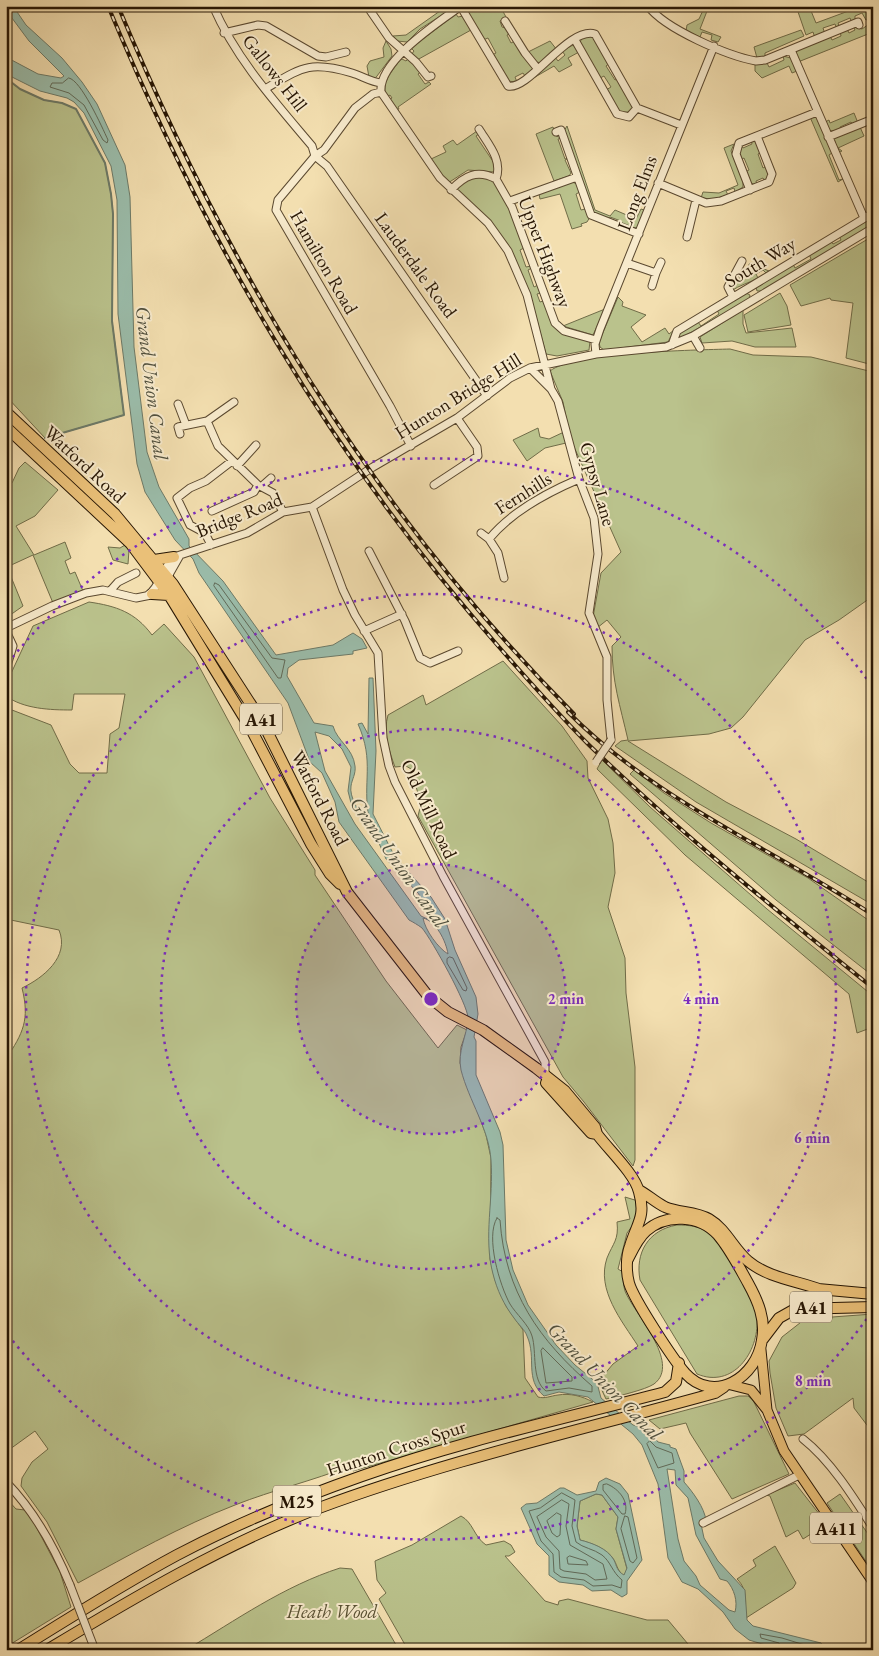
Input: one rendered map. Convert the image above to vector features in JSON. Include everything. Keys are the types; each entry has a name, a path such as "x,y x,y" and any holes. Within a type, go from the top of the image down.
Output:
{"highway":[{"name":"Watford Road","path":"6,412 115,514 154,560 169,594 251,729 311,844 330,874 348,892 428,996 458,1018 483,1030 527,1061 545,1079"},
{"name":"Watford Road","path":"6,427 130,543 163,579 263,723 348,892"},
{"path":"154,560 179,556"},
{"path":"150,595 169,594"},
{"name":"A41","path":"545,1079 565,1091 595,1127 597,1134 645,1195 656,1206 688,1219"},
{"path":"628,1259 640,1237 652,1226 671,1219 688,1219 705,1225 712,1230 728,1249 759,1305 762,1343 746,1371 727,1386 701,1384 691,1378 679,1363 634,1295 628,1276 628,1259 630,1246 639,1226 645,1195 664,1206 696,1213 715,1223 740,1253 758,1268 772,1275 822,1290"},
{"name":"A41","path":"728,1249 746,1266 766,1278 794,1286 873,1294"},
{"name":"A41","path":"762,1343 779,1318 795,1308 873,1307"},
{"name":"Hunton Cross Spur","path":"18,1650 98,1600 179,1554 300,1500 418,1457 668,1391 676,1382 679,1363"},
{"name":"Hunton Cross Spur","path":"47,1650 188,1568 244,1540 317,1509 421,1473 715,1394 727,1386"}],"main road":[{"name":"A411","path":"762,1343 766,1410"},
{"name":"A411","path":"727,1386 750,1390 766,1410 784,1451 873,1582"}],"street":[{"name":"Gallows Hill","path":"213,6 224,33 264,88 312,146 315,156"},
{"path":"367,6 383,31 403,52 416,62 428,77 430,76"},
{"path":"264,88 303,67 317,65 337,68 381,87 403,52 414,40 461,6 508,86 519,84 537,68 584,34 595,34 637,108 681,125"},
{"path":"648,6 669,25 714,46 756,61 791,50 858,21"},
{"path":"505,21 525,54 537,68"},
{"path":"224,33 258,25 266,26 318,56 326,57 346,52"},
{"path":"575,40 617,114 620,117 629,117 637,108"},
{"name":"Long Elms","path":"596,354 596,340 714,46"},
{"path":"791,50 864,218"},
{"name":"Hamilton Road","path":"381,87 356,108 320,154 315,156 278,200 277,214 390,406 411,446"},
{"name":"Upper Highway","path":"381,87 430,166 451,190 488,223 508,251 527,295 544,364"},
{"path":"750,190 735,150 739,143 817,112"},
{"path":"828,137 873,119"},
{"name":"Upper Highway","path":"479,129 487,135 496,157 498,168 496,178 510,201 555,323 564,330 596,340"},
{"path":"556,132 561,130 591,215 639,234"},
{"path":"658,183 696,200 714,203 769,182 772,176 757,136"},
{"name":"Lauderdale Road","path":"315,156 328,166 437,321 487,396"},
{"path":"451,190 466,176 472,174 489,175 496,178"},
{"path":"510,201 577,177"},
{"path":"688,231 690,217 696,200"},
{"name":"South Way","path":"669,346 677,331 873,213"},
{"name":"South Way","path":"669,346 693,336 873,228"},
{"path":"733,297 728,286 742,261"},
{"path":"652,286 661,262"},
{"path":"627,263 656,273"},
{"path":"750,287 757,298"},
{"path":"693,336 700,348"},
{"name":"Hunton Bridge Hill","path":"312,507 373,467 457,418 510,378 530,368 596,354 669,346"},
{"name":"Gypsy Lane","path":"544,364 551,388 558,401 579,479 591,507 597,536 598,566 590,612 607,657 606,700 611,740 596,762"},
{"name":"Gypsy Lane","path":"530,368 551,388"},
{"path":"178,404 181,428 207,421 234,402"},
{"path":"434,485 478,456 477,448 457,418"},
{"path":"207,421 214,440 260,486 276,496 283,512"},
{"path":"211,545 205,533 190,524 176,498 235,463 256,445"},
{"path":"212,511 254,492 271,478"},
{"name":"Fernhills","path":"489,539 514,514 579,479"},
{"name":"Bridge Road","path":"179,556 247,533 283,512 312,507"},
{"name":"Old Mill Road","path":"312,507 343,590 364,631 378,653 381,724 389,766 442,876 545,1062 545,1079"},
{"name":"Fernhills","path":"481,533 489,539 498,552 504,578"},
{"path":"369,551 402,614 423,661 434,662 458,651"},
{"path":"6,669 12,646 6,630 52,606 86,593 110,591 136,598 150,595 179,556"},
{"path":"110,591 118,582 136,573"},
{"path":"364,631 402,614"},
{"path":"803,1439 814,1447 873,1528"},
{"path":"703,1523 799,1474"},
{"path":"6,1482 25,1503 44,1531 70,1585 96,1650"}],"green space":[{"path":"447,6 456,6 420,29 407,42 397,41 393,36 406,35"},
{"path":"468,6 500,6 506,17 500,21 502,27 509,29 511,33 507,35 511,43 515,41 533,66 532,70 525,76 523,73 515,77 517,82 507,81 492,55 496,53 488,38 483,40 467,11 470,9"},
{"path":"705,6 709,6 700,29 721,37 718,42 711,40 712,35 702,32 700,37 686,31 687,25 699,19"},
{"path":"796,6 809,6 816,23 862,6 867,6 871,18 866,20 862,13 855,16 855,21 852,23 850,18 838,23 840,28 837,29 835,24 823,28 825,34 815,38 813,32 806,35"},
{"path":"456,14 458,17 463,16 471,30 417,60 411,55 414,51 411,48"},
{"path":"872,22 873,32 798,62 795,53 797,50 830,36 832,40 841,36 840,31 847,29 849,33 855,30 853,26 862,29"},
{"path":"801,30 804,36 765,53 765,58 757,58 754,47"},
{"path":"593,35 610,63 606,66 615,80 619,78 634,106 631,112 619,112 606,90 611,87 604,76 600,78 580,42 582,38"},
{"path":"386,41 391,49 392,56 374,80 369,77 367,66 370,61 384,57 383,48"},
{"path":"550,41 557,50 542,63 536,62 528,52"},
{"path":"573,45 579,52 568,58 572,65 559,72 554,66 530,80 555,57 558,61 565,55 562,51"},
{"path":"783,56 791,58 797,71 792,73 789,66 762,78 755,71 755,63 767,63 769,67 784,60"},
{"path":"409,58 422,71 418,74 425,84 429,82 431,84 398,107 399,109 395,110 389,100 392,98 390,95 387,97 385,92 386,82 400,60 406,61"},
{"path":"6,79 20,89 44,100 62,103 76,109 105,163 111,194 113,214 112,321 124,415 45,438 6,396"},
{"path":"854,113 858,123 853,125 851,122 840,127 841,130 829,131 825,122 829,120 830,123"},
{"path":"810,117 817,117 832,153 829,155 839,180 843,179 838,182"},
{"path":"567,126 595,210 610,216 615,210 636,219 641,209 644,210 637,228 619,225 621,221 610,217 608,221 595,216 564,131"},
{"path":"553,127 556,136 562,138 558,139 565,159 569,158 565,160 571,173 569,176 554,181 536,134"},
{"path":"860,127 864,136 838,148 842,151 838,153 834,138"},
{"path":"477,131 479,134 476,136 492,160 495,158 495,172 468,170 448,183 431,159 446,152 443,146 453,140 457,145"},
{"path":"751,140 757,142 761,152 758,154 763,168 767,166 770,173 765,182 763,178 756,181 757,185 750,183 745,172 749,170 744,158 740,160 737,149 741,144 743,148 752,144"},
{"path":"734,144 731,151 743,182 743,187 735,192 734,188 726,191 728,195 713,199 701,198 703,192 719,193 738,185 724,148"},
{"path":"489,177 502,189 524,248 520,250 526,267 531,266 532,268 528,270 534,287 538,285 541,293 537,294 540,302 543,301 554,324 590,341 589,350 557,356 546,354 530,294 510,250 458,193 458,186 467,178"},
{"path":"572,182 577,184 580,192 576,194 581,210 585,209 590,217 587,222 581,224 582,226 572,229 560,194 540,199 539,194"},
{"path":"873,216 873,224 762,291 757,291 756,287 793,264 795,268 811,259 809,254 831,241 833,244 841,240 839,236"},
{"path":"873,236 873,365 846,358 853,303 831,300 830,298 801,306 790,285"},
{"path":"750,263 769,271 766,273 763,270 756,274 758,278 731,291 733,281 736,283 742,274 739,272 741,270 745,271"},
{"path":"746,293 750,295 749,299 681,338 678,337 679,333 698,322 701,326 719,314 717,310"},
{"path":"780,293 787,306 791,325 748,332 744,315"},
{"path":"618,297 623,302 622,306 646,315 631,327 642,342 665,328 669,334 674,330 668,342 604,350 600,347 599,342"},
{"path":"605,309 593,335 563,326"},
{"path":"743,310 743,324 746,333 792,328 796,347 755,347 732,341 702,343 700,337"},
{"path":"730,349 753,355 811,357 873,372 873,596 839,620 805,640 743,717 731,728 709,734 628,741 726,802 796,839 873,885 873,905 696,802 615,746 621,741 628,740 617,693 612,659 612,646 621,637 607,620 597,628 593,617 601,573 621,552 570,438 563,402 550,371 563,365 608,356 664,351"},
{"path":"538,428 540,437 549,439 564,432 566,443 545,448 527,461 513,440"},
{"path":"25,462 58,490 35,516 16,526 34,555 65,542 71,558 65,561 70,574 75,572 83,591 53,603 33,555 7,567 23,606 6,618 6,485 12,483 19,468"},
{"path":"125,545 129,550 128,564 113,560 108,547 120,548"},
{"path":"89,602 124,611 146,627 152,635 164,624 194,657 270,798 315,870 315,875 386,981 438,1048 457,1025 467,1030 461,1047 460,1063 486,1135 491,1158 490,1259 495,1280 506,1306 523,1330 525,1378 538,1397 543,1398 562,1394 580,1397 593,1402 353,1471 350,1466 249,1500 215,1513 175,1532 78,1583 47,1522 21,1486 22,1478 32,1462 48,1449 35,1431 6,1452 6,1059 21,1034 25,1018 22,988 38,979 58,958 61,940 59,930 6,919 6,725 12,710 51,725 70,764 79,773 107,773 110,734 119,728 125,694 74,694 72,710 29,706 6,696 8,680 33,626"},
{"path":"503,661 562,726 587,761 588,778 608,819 613,843 615,873 608,907 625,958 626,993 635,1067 635,1160 633,1166 563,1077 418,816 421,804 411,769 406,766 395,767 389,748 386,735 388,715 423,695 426,705"},
{"path":"602,760 650,807 767,909 873,996 873,1027 857,1033 849,994 685,855 597,769"},
{"path":"634,770 664,793 711,823 808,878 871,922 873,921 873,976 776,900 630,774"},
{"path":"625,1197 638,1201 638,1218 627,1233 618,1269 623,1272 625,1291 659,1351 662,1364 661,1375 650,1386 606,1399 598,1382 613,1364 638,1346 612,1305 605,1282 607,1258 616,1237 617,1222 630,1219"},
{"path":"677,1225 698,1227 709,1233 716,1240 739,1273 755,1310 757,1319 754,1344 741,1365 732,1372 722,1376 710,1377 697,1374 640,1280 640,1261 646,1244 658,1232"},
{"path":"873,1314 873,1433 854,1408 853,1398 804,1434 788,1436 776,1408 769,1361 782,1337 805,1319"},
{"path":"739,1396 748,1396 753,1400 789,1474 732,1499 690,1433 686,1423 660,1429 649,1420"},
{"path":"795,1483 827,1524 803,1539 798,1530 786,1537 770,1496 766,1495"},
{"path":"596,1494 602,1495 618,1517 616,1529 627,1569 624,1576 608,1553 580,1540 577,1526 580,1501"},
{"path":"840,1494 873,1541 873,1572 827,1503"},
{"path":"6,1498 16,1509 25,1510 31,1517 60,1572 71,1607 6,1647"},
{"path":"461,1516 486,1545 504,1541 511,1545 515,1552 505,1556 545,1601 558,1605 559,1601 568,1599 647,1620 668,1620 693,1650 665,1650 657,1646 660,1650 408,1650 379,1599 386,1593 377,1580 375,1561 412,1545"},
{"path":"775,1546 796,1583 793,1588 746,1618 745,1593 737,1579 756,1566 753,1560"},
{"name":"Heath Wood","path":"340,1568 352,1569 399,1650 186,1650 280,1594 319,1575"}],"water":[{"name":"Grand Union Canal","path":"6,6 13,6 26,25 62,58 82,82 97,104 125,165 130,197 134,347 147,452 159,487 189,539 189,546 223,581 276,655 333,645 353,633 362,639 367,648 353,651 353,654 299,660 288,668 287,676 314,723 333,726 351,754 355,769 351,786 353,800 358,810 368,820 366,750 358,724 362,723 368,734 369,678 373,678 376,751 373,814 395,857 431,897 445,919 455,950 476,997 478,1014 474,1037 476,1041 476,1075 500,1132 503,1145 506,1240 513,1270 528,1305 556,1345 575,1365 597,1383 601,1398 633,1425 647,1429 658,1442 670,1445 670,1447 676,1449 684,1471 684,1482 698,1500 705,1516 706,1521 701,1524 704,1538 718,1561 745,1590 747,1620 753,1626 821,1643 827,1650 782,1650 749,1640 735,1629 723,1612 698,1589 682,1582 668,1558 658,1484 642,1445 633,1434 588,1397 559,1392 544,1396 534,1383 530,1344 523,1329 510,1313 501,1297 490,1260 491,1160 487,1137 461,1070 460,1057 468,1018 462,1000 427,935 422,928 409,920 339,822 335,802 322,773 310,762 288,703 199,573 193,559 175,540 145,492 137,464 118,314 117,200 111,166 84,113 74,102 67,98 40,91 6,74 6,57 38,74 61,78 64,76 29,41 6,10","holes":["315,732 329,736 342,749 351,767 348,791 351,803 378,841 386,859 418,893 438,924 421,916 355,824 325,771","423,918 436,927 443,938 448,954 440,948 426,928","667,1469 675,1470 676,1485 688,1498 696,1535 720,1579 727,1581 732,1588 736,1599 735,1612 729,1610 700,1585 696,1576 684,1561 678,1539"]},
{"path":"606,1478 620,1484 628,1494 642,1560 627,1581 627,1594 622,1597 611,1590 592,1591 583,1585 559,1582 549,1575 549,1556 537,1544 521,1508 526,1504 537,1503 560,1488 564,1488 577,1495 596,1491 599,1482","holes":["596,1494 602,1495 618,1517 616,1529 627,1568 624,1575 607,1552 594,1544 580,1540 577,1526 580,1501"]}],"waterway":[{"path":"6,78 20,89 44,100 62,103 76,109 105,163 111,194 113,214 112,321 124,415 45,438"}],"railway":[{"path":"108,6 146,94 187,180 231,263 277,343 327,422 380,499 437,574 521,672 589,745 693,840 873,988"},
{"path":"118,6 161,104 207,200 257,292 311,382 369,470 432,554 500,636 574,714"},
{"path":"568,712 602,743 676,797 873,915"}]}
